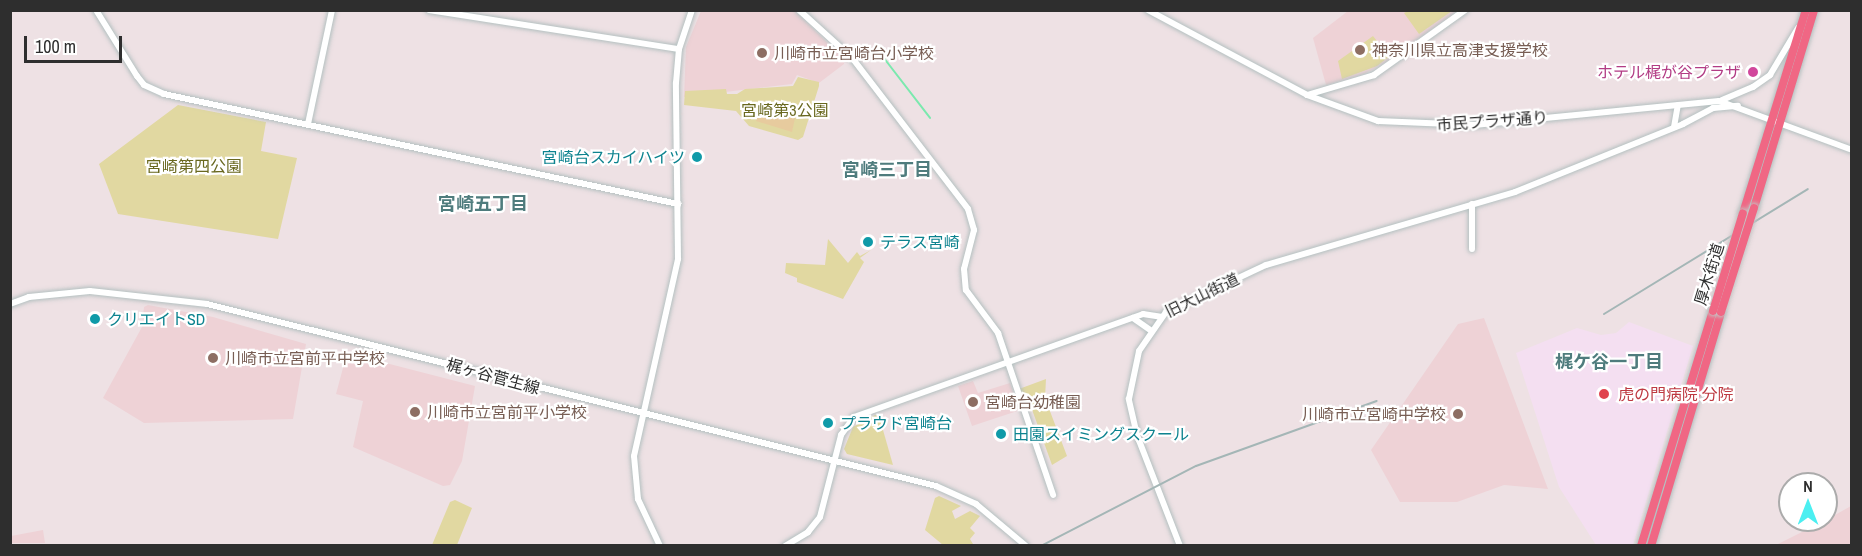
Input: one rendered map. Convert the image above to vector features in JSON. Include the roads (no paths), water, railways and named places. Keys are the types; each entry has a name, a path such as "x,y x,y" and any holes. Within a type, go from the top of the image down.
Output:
{"highway":[{"name":"厚木街道","path":"1641,546 1717,312 1754,208 1774,121 1806,10"},
{"name":"厚木街道","path":"1651,546 1743,213 1814,10"}],"street":[{"path":"96,10 137,76 155,91 678,204"},
{"path":"308,124 332,10"},
{"path":"429,10 679,49"},
{"path":"660,546 638,499 635,481 636,440 678,260 679,49 692,10"},
{"path":"799,10 853,59 968,209 974,230 964,269 966,290 998,333 1053,495"},
{"name":"市民プラザ通り","path":"1148,10 1307,95 1378,121 1433,126 1719,101 1753,87 1770,75 1801,23"},
{"path":"1307,95 1374,75 1465,10"},
{"name":"市民プラザ通り","path":"1719,101 1738,106 1851,150"},
{"path":"1674,127 1678,105"},
{"path":"1674,127 1713,108 1738,106"},
{"name":"旧大山街道","path":"785,546 815,525 823,509 843,430 860,413 1147,313 1161,317 1185,301 1266,265 1526,188 1674,127"},
{"path":"1472,204 1472,249"},
{"name":"梶ヶ谷菅生線","path":"10,304 29,297 90,291 207,304 835,460 953,492 996,518 1026,546"},
{"path":"1161,317 1150,330 1133,365 1130,405 1140,443 1180,546"},
{"path":"1133,318 1150,330"}],"waterway":[{"path":"880,53 930,118"}],"railway":[{"path":"1604,314 1808,189"},
{"path":"1041,546 1196,466 1377,401"}],"place":[{"name":"神奈川県立高津支援学校","path":"1360,50"},
{"name":"川崎市立宮崎台小学校","path":"762,53"},
{"name":"ホテル梶が谷プラザ","path":"1753,72"},
{"name":"宮崎台スカイハイツ","path":"697,157"},
{"name":"テラス宮崎","path":"868,242"},
{"name":"クリエイトSD","path":"95,319"},
{"name":"川崎市立宮前平中学校","path":"213,358"},
{"name":"虎の門病院 分院","path":"1604,394"},
{"name":"宮崎台幼稚園","path":"973,402"},
{"name":"川崎市立宮前平小学校","path":"415,412"},
{"name":"川崎市立宮崎中学校","path":"1458,414"},
{"name":"プラウド宮崎台","path":"828,423"},
{"name":"田園スイミングスクール","path":"1001,434"}],"district":[{"name":"宮崎三丁目","path":"887,170"},
{"name":"宮崎五丁目","path":"483,204"},
{"name":"梶ケ谷一丁目","path":"1609,362"}],"park label":[{"name":"宮崎第3公園","path":"785,110"},
{"name":"宮崎第四公園","path":"194,166"}]}
